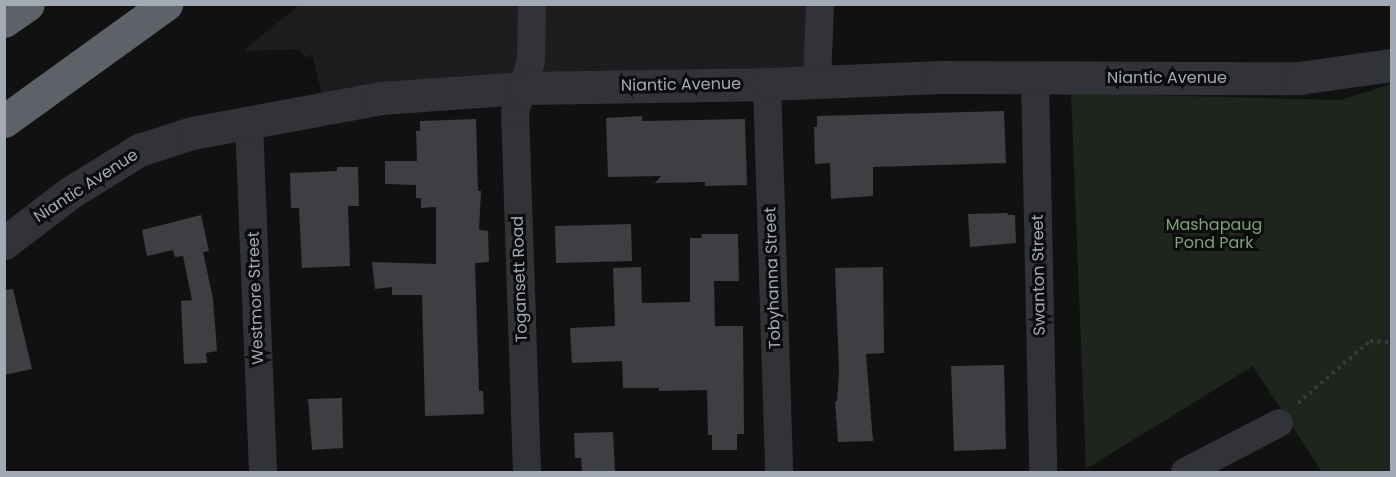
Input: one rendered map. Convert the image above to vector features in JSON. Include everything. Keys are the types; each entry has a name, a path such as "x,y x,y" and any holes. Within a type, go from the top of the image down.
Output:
{"highway":[{"path":"4,21 28,4"},
{"path":"4,121 166,4"}],"street":[{"name":"Togansett Road","path":"527,472 515,113 531,61 532,4"},
{"path":"816,82 820,4"},
{"name":"Niantic Avenue","path":"4,243 71,192 138,150 183,135 380,98 524,88 767,84 941,77 1299,78 1392,65"},
{"name":"Swanton Street","path":"1035,78 1043,472"},
{"name":"Tobyhanna Street","path":"767,84 778,472"},
{"name":"Westmore Street","path":"249,123 263,472"},
{"path":"1185,472 1288,414"}],"path":[{"path":"1288,414 1370,341 1392,342"}],"shaded area":[{"path":"299,5 829,5 825,83 325,106 312,54 306,58 299,49 247,51 245,49"}],"green space":[{"name":"Mashapaug Pond Park","path":"1391,84 1391,472 1322,472 1253,366 1086,469 1071,93 1341,100"}],"building":[{"path":"1004,111 1006,163 873,167 873,196 831,199 830,163 815,164 814,127 817,127 817,116"},
{"path":"642,116 642,121 745,119 747,185 705,186 705,182 655,183 661,176 608,177 606,118"},
{"path":"476,119 478,191 481,191 479,230 488,231 489,262 475,263 479,391 483,391 484,414 425,416 422,295 392,295 392,287 375,289 372,262 436,264 436,207 421,208 421,198 416,198 416,185 385,184 385,161 417,161 416,131 420,131 420,121"},
{"path":"337,167 358,167 359,206 348,206 350,266 302,268 299,208 291,208 290,173 337,171"},
{"path":"1008,213 1007,215 1015,215 1016,243 970,247 968,214"},
{"path":"201,215 209,251 203,252 213,299 217,351 206,353 207,363 184,364 181,301 192,300 183,256 175,257 173,250 147,256 142,230"},
{"path":"631,224 632,261 556,263 555,226"},
{"path":"701,234 738,234 739,281 714,281 715,326 743,326 744,434 737,434 737,450 712,450 712,435 708,435 707,390 659,391 659,388 623,388 622,361 572,363 570,328 615,326 613,268 641,267 642,303 690,302 690,238 702,238"},
{"path":"883,267 884,353 866,354 873,441 838,442 835,402 837,401 839,370 835,268"},
{"path":"13,289 32,369 4,375 4,290"},
{"path":"1004,365 1006,449 954,451 951,366"},
{"path":"342,398 343,448 312,450 308,399"},
{"path":"613,432 615,472 582,472 581,458 575,458 574,433"}]}
